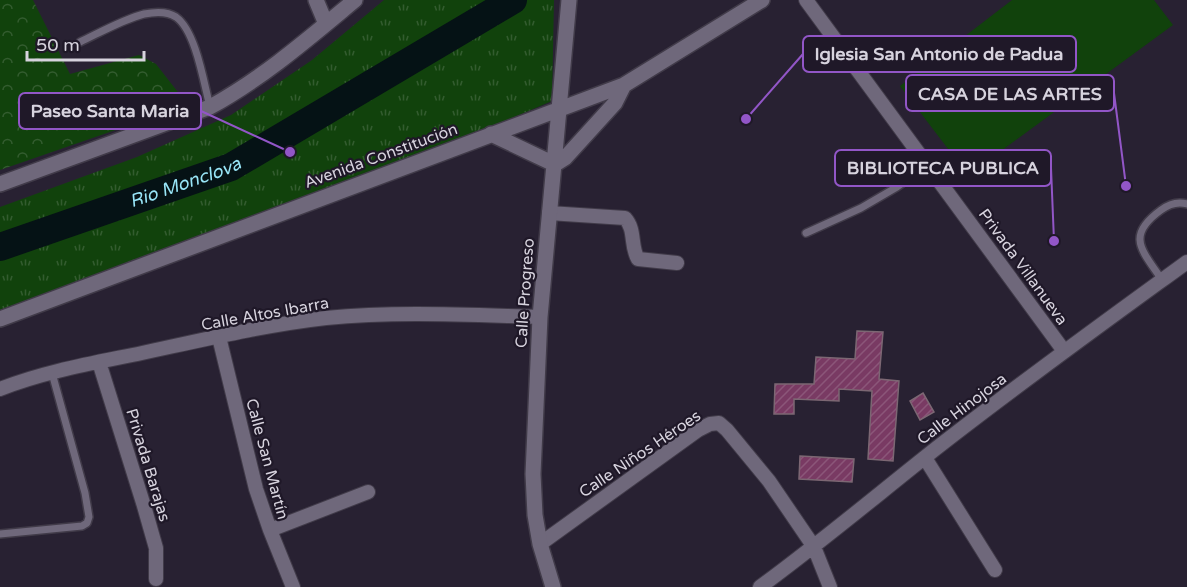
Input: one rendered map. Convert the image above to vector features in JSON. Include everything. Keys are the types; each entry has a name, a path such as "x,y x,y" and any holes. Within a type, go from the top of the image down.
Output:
{"street":[{"path":"316,0 326,24"},
{"path":"5,182 210,107 242,89 355,0"},
{"name":"Calle Progreso","path":"552,587 535,515 533,474 540,316 569,0"},
{"name":"Avenida Constitución","path":"0,319 624,85 762,0"},
{"name":"Privada Villanueva","path":"806,0 1064,351"},
{"path":"492,134 554,164 565,158 615,103 624,85"},
{"path":"549,213 624,218 630,225 638,259 677,263"},
{"name":"Calle Hinojosa","path":"760,587 1064,351 1187,262"},
{"name":"Calle Altos Ibarra","path":"0,388 51,372 294,323 393,314 540,316"},
{"name":"Calle San Martín","path":"219,337 241,432 270,530 293,587"},
{"name":"Privada Barajas","path":"99,362 156,548 156,579"},
{"name":"Calle Niños Héroes","path":"540,544 698,430 710,424 719,423 769,481 814,547"},
{"path":"925,458 995,570"},
{"path":"270,530 368,492"},
{"path":"814,547 830,587"}],"lane":[{"path":"80,42 142,15 166,13 175,17 183,24 191,38 210,107"},
{"path":"806,233 861,208 927,166"},
{"path":"1162,280 1141,246 1139,237 1141,229 1148,219 1165,207 1178,202 1187,204"},
{"path":"0,534 82,526 87,523 89,517 85,493 51,372"}],"green space":[{"path":"0,0 33,0 70,74 139,55 156,64 188,105 0,170"},
{"path":"384,0 554,0 552,101 446,146 0,313 0,207 137,157 231,115 312,60"},
{"path":"1012,0 1154,0 1173,25 968,175 900,86"}],"building":[{"path":"857,331 883,332 879,379 899,381 893,461 868,459 872,391 839,389 839,401 794,399 794,414 774,414 775,384 814,384 816,357 855,359"},
{"path":"923,393 934,412 920,420 910,401"},
{"path":"800,456 854,459 852,482 799,479"}],"waterway":[{"name":"Rio Monclova","path":"0,247 231,167 513,0"}],"place":[{"name":"Iglesia San Antonio de Padua","path":"746,119"},
{"name":"Paseo Santa Maria","path":"290,152"},
{"name":"CASA DE LAS ARTES","path":"1126,186"},
{"name":"BIBLIOTECA PUBLICA","path":"1054,241"}]}
